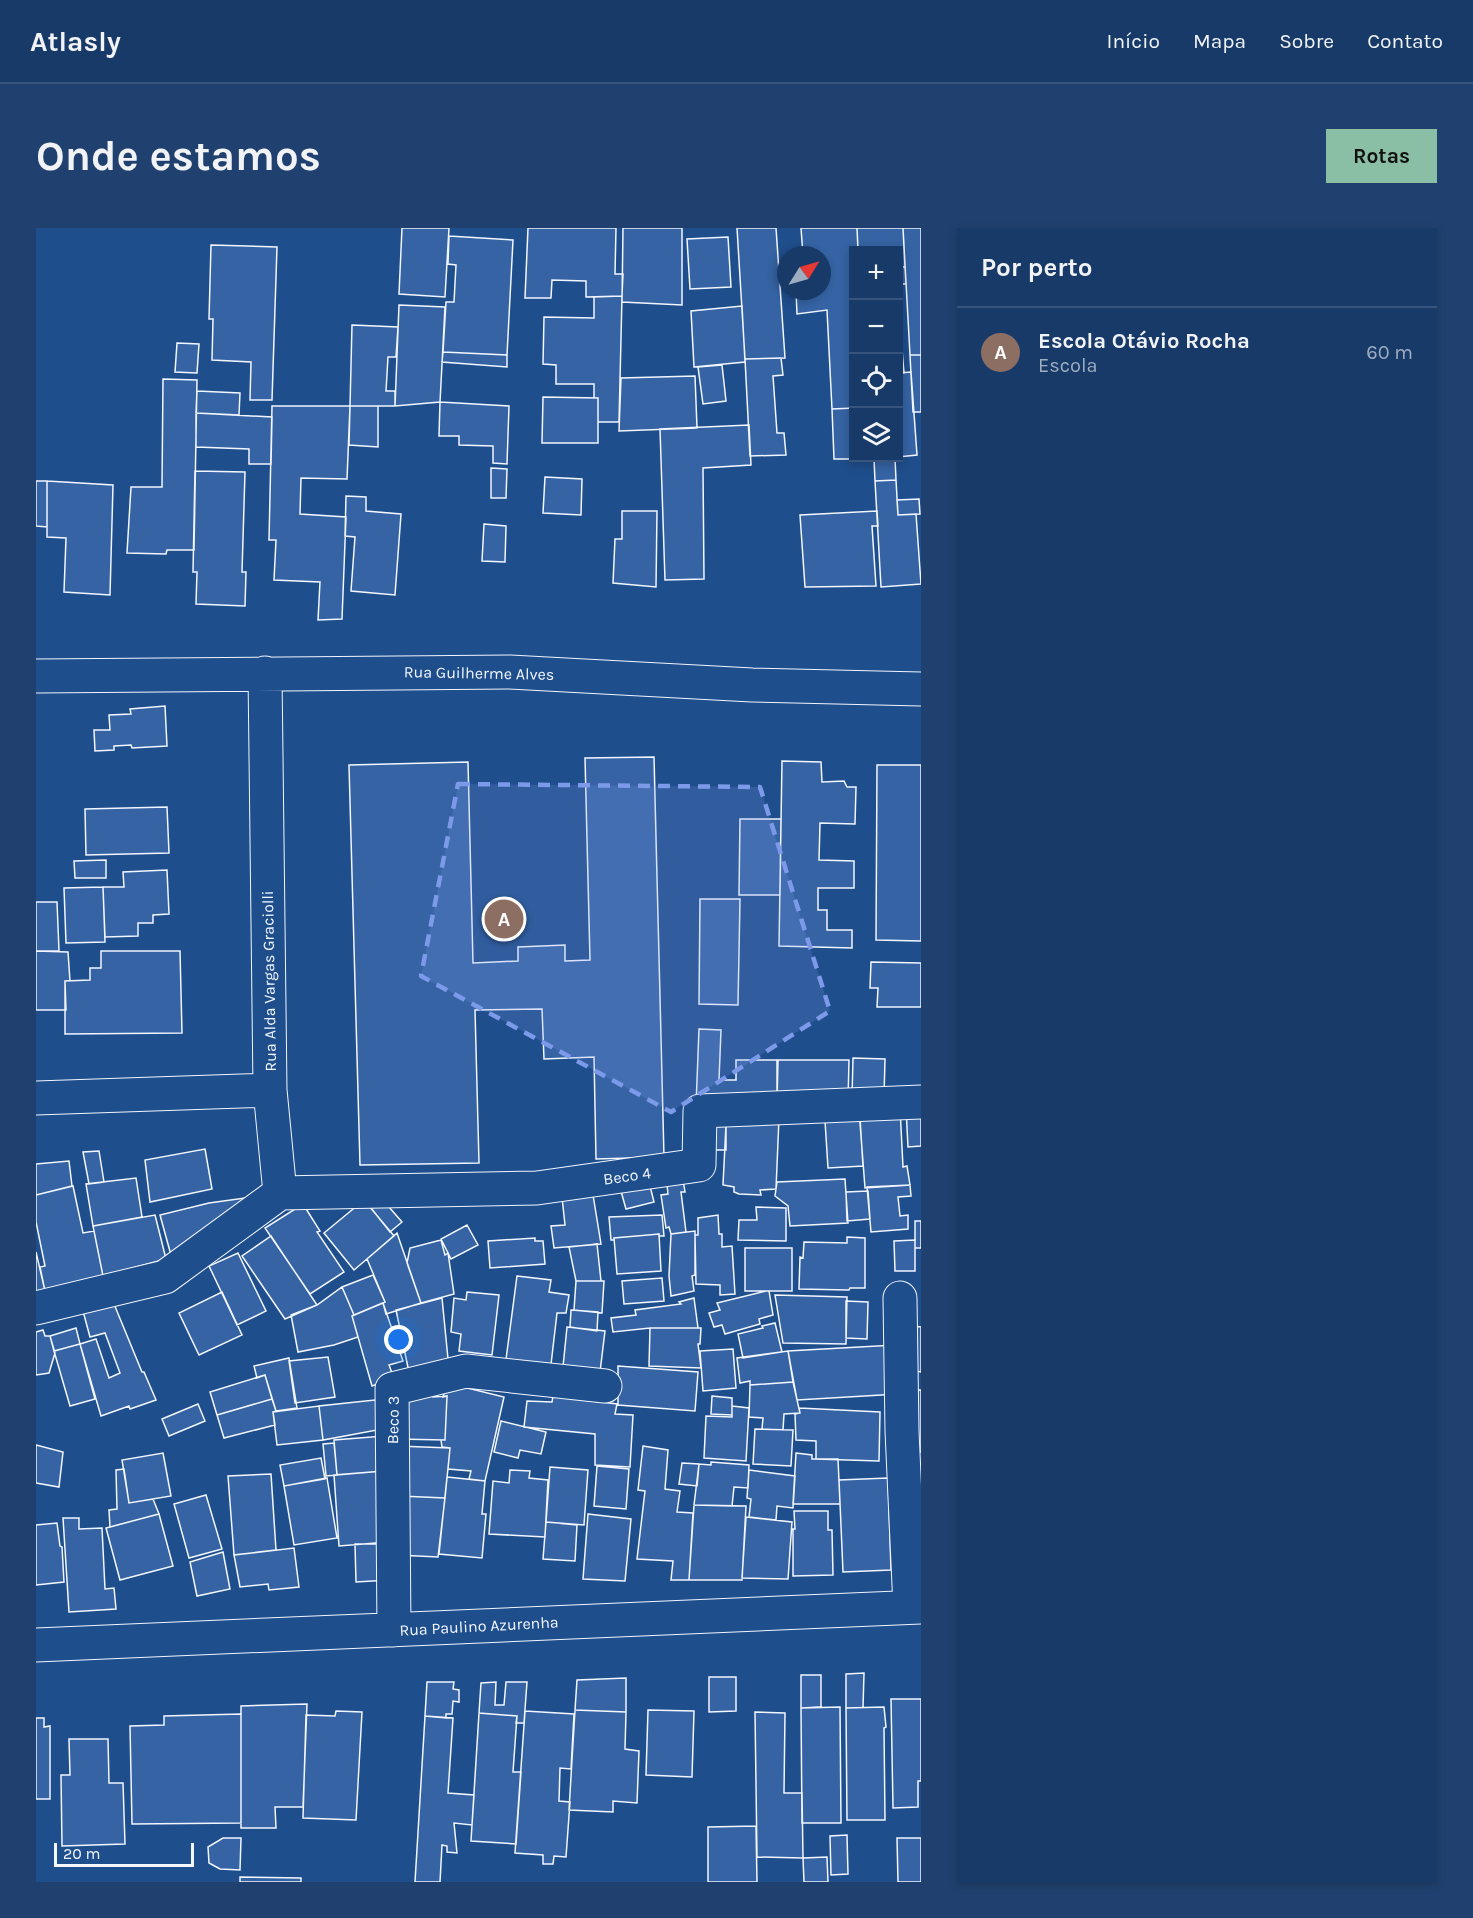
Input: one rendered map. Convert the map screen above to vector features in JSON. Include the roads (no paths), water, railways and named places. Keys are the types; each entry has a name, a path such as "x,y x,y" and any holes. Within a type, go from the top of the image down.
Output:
{"street":[{"name":"Rua Guilherme Alves","path":"36,676 510,672 752,685 921,688"},
{"name":"Rua Alda Vargas Graciolli","path":"36,1098 270,1090 265,673"},
{"path":"36,1308 165,1277 280,1193 270,1090"},
{"name":"Beco 4","path":"280,1193 537,1188 606,1179 699,1165 700,1111 921,1102"},
{"path":"900,1298 902,1431 916,1607"},
{"name":"Beco 3","path":"394,1630 392,1389 466,1371 604,1386"},
{"name":"Rua Paulino Azurenha","path":"36,1645 916,1607"}],"place":[{"name":"Escola Otávio Rocha","path":"504,919"}]}
